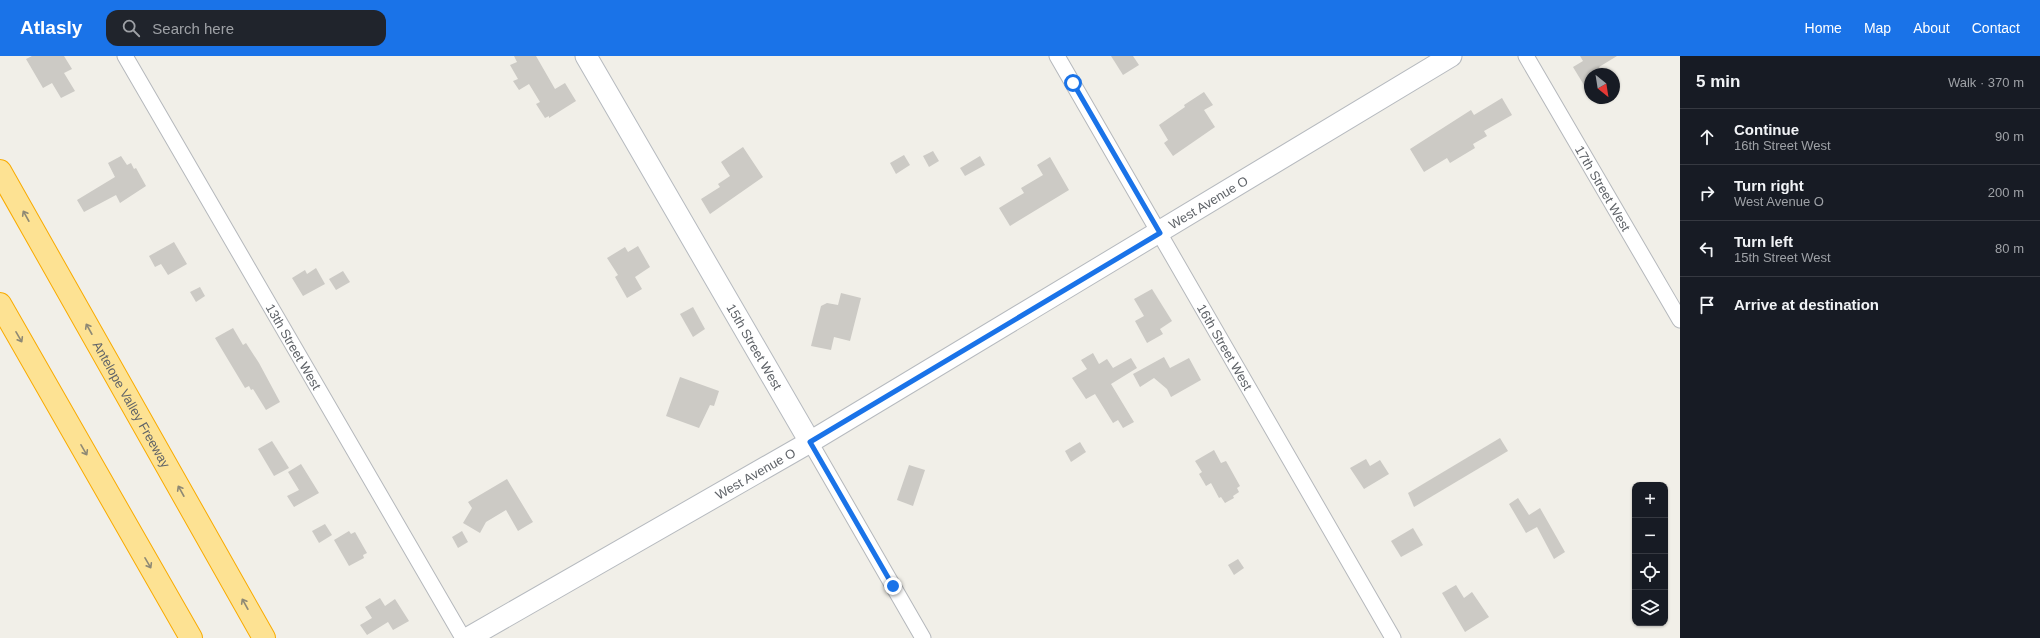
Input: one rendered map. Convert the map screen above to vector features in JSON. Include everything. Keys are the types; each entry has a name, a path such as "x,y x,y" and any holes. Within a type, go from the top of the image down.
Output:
{"highway":[{"name":"Antelope Valley Freeway","path":"0,170 264,638"},
{"path":"0,304 191,638"}],"street":[{"name":"13th Street West","path":"125,56 463,638"},
{"name":"15th Street West","path":"586,56 923,638"},
{"name":"16th Street West","path":"1057,56 1393,638"},
{"name":"West Avenue O","path":"468,638 810,442 1160,233 1451,56"},
{"name":"17th Street West","path":"1526,56 1680,320"}],"building":[{"path":"32,56 64,56 72,69 64,73 75,91 61,98 52,83 43,88 26,59"},
{"path":"514,56 536,56 555,89 565,83 576,101 549,118 549,116 545,118 536,104 540,102 529,84 519,90 513,81 518,79 510,65 517,62"},
{"path":"1111,56 1133,56 1139,65 1123,75"},
{"path":"1580,56 1617,56 1599,68 1584,68 1584,85 1573,67 1583,61"},
{"path":"1204,92 1213,105 1204,110 1215,127 1173,156 1164,143 1168,140 1159,125 1185,107 1184,105"},
{"path":"1502,98 1512,115 1484,131 1487,136 1473,144 1475,148 1450,163 1447,158 1424,172 1410,149 1471,110 1474,115"},
{"path":"743,147 763,177 710,214 701,199 720,187 718,184 730,176 721,162"},
{"path":"933,151 939,161 929,167 923,156"},
{"path":"904,155 910,165 896,174 890,163"},
{"path":"121,156 127,165 131,163 134,169 136,168 146,186 120,203 116,195 84,212 77,200 115,177 108,163"},
{"path":"980,156 985,165 965,176 960,168"},
{"path":"1050,157 1069,190 1010,226 999,208 1024,193 1021,188 1043,175 1037,165"},
{"path":"174,242 187,264 168,275 161,264 155,267 149,256"},
{"path":"638,246 650,267 635,277 642,289 627,298 615,277 618,275 607,258 625,247 628,252"},
{"path":"316,268 325,284 303,296 292,278 305,270 307,274"},
{"path":"343,271 350,282 336,290 329,279"},
{"path":"200,287 205,296 196,302 190,292"},
{"path":"1152,289 1172,321 1160,329 1163,334 1147,343 1135,321 1144,316 1134,299"},
{"path":"841,293 861,298 850,341 834,337 831,350 811,346 821,306 827,303 838,305"},
{"path":"693,307 705,329 693,337 680,314"},
{"path":"233,328 243,345 246,343 259,363 280,402 266,410 253,389 251,390 249,386 245,388 215,338"},
{"path":"1093,353 1099,364 1107,359 1113,368 1131,358 1137,368 1111,384 1134,422 1123,428 1118,420 1113,423 1095,394 1086,399 1072,378 1087,369 1081,360"},
{"path":"1164,357 1170,368 1189,358 1201,380 1171,397 1167,389 1154,378 1140,387 1133,374"},
{"path":"680,377 719,391 714,406 710,405 699,428 666,416"},
{"path":"1500,438 1508,451 1414,507 1408,493"},
{"path":"272,441 289,468 274,476 258,449"},
{"path":"1080,442 1086,452 1071,462 1065,451"},
{"path":"1214,450 1221,463 1226,461 1240,486 1237,488 1239,492 1233,496 1234,498 1225,503 1221,497 1219,498 1211,483 1206,486 1199,474 1202,472 1195,461"},
{"path":"1366,459 1370,466 1380,460 1389,474 1364,489 1350,468"},
{"path":"301,464 319,493 294,507 287,496 299,490 288,472"},
{"path":"909,465 925,470 913,506 897,500"},
{"path":"507,479 533,522 518,531 506,510 486,522 480,533 463,523 472,508 468,502"},
{"path":"1518,498 1529,515 1540,508 1565,552 1554,559 1537,527 1526,533 1509,504"},
{"path":"325,524 332,535 319,543 312,531"},
{"path":"1413,528 1423,545 1401,557 1391,541"},
{"path":"349,531 351,534 355,532 367,553 363,555 364,558 349,566 334,540"},
{"path":"462,531 468,542 458,548 452,537"},
{"path":"1238,559 1244,568 1234,575 1228,565"},
{"path":"1456,585 1464,598 1472,592 1489,617 1465,632 1442,593"},
{"path":"380,598 385,606 395,599 409,621 393,630 388,622 367,635 360,625 372,618 365,607"}],"route":[{"path":"893,586 810,442 1160,233 1073,83"}]}
